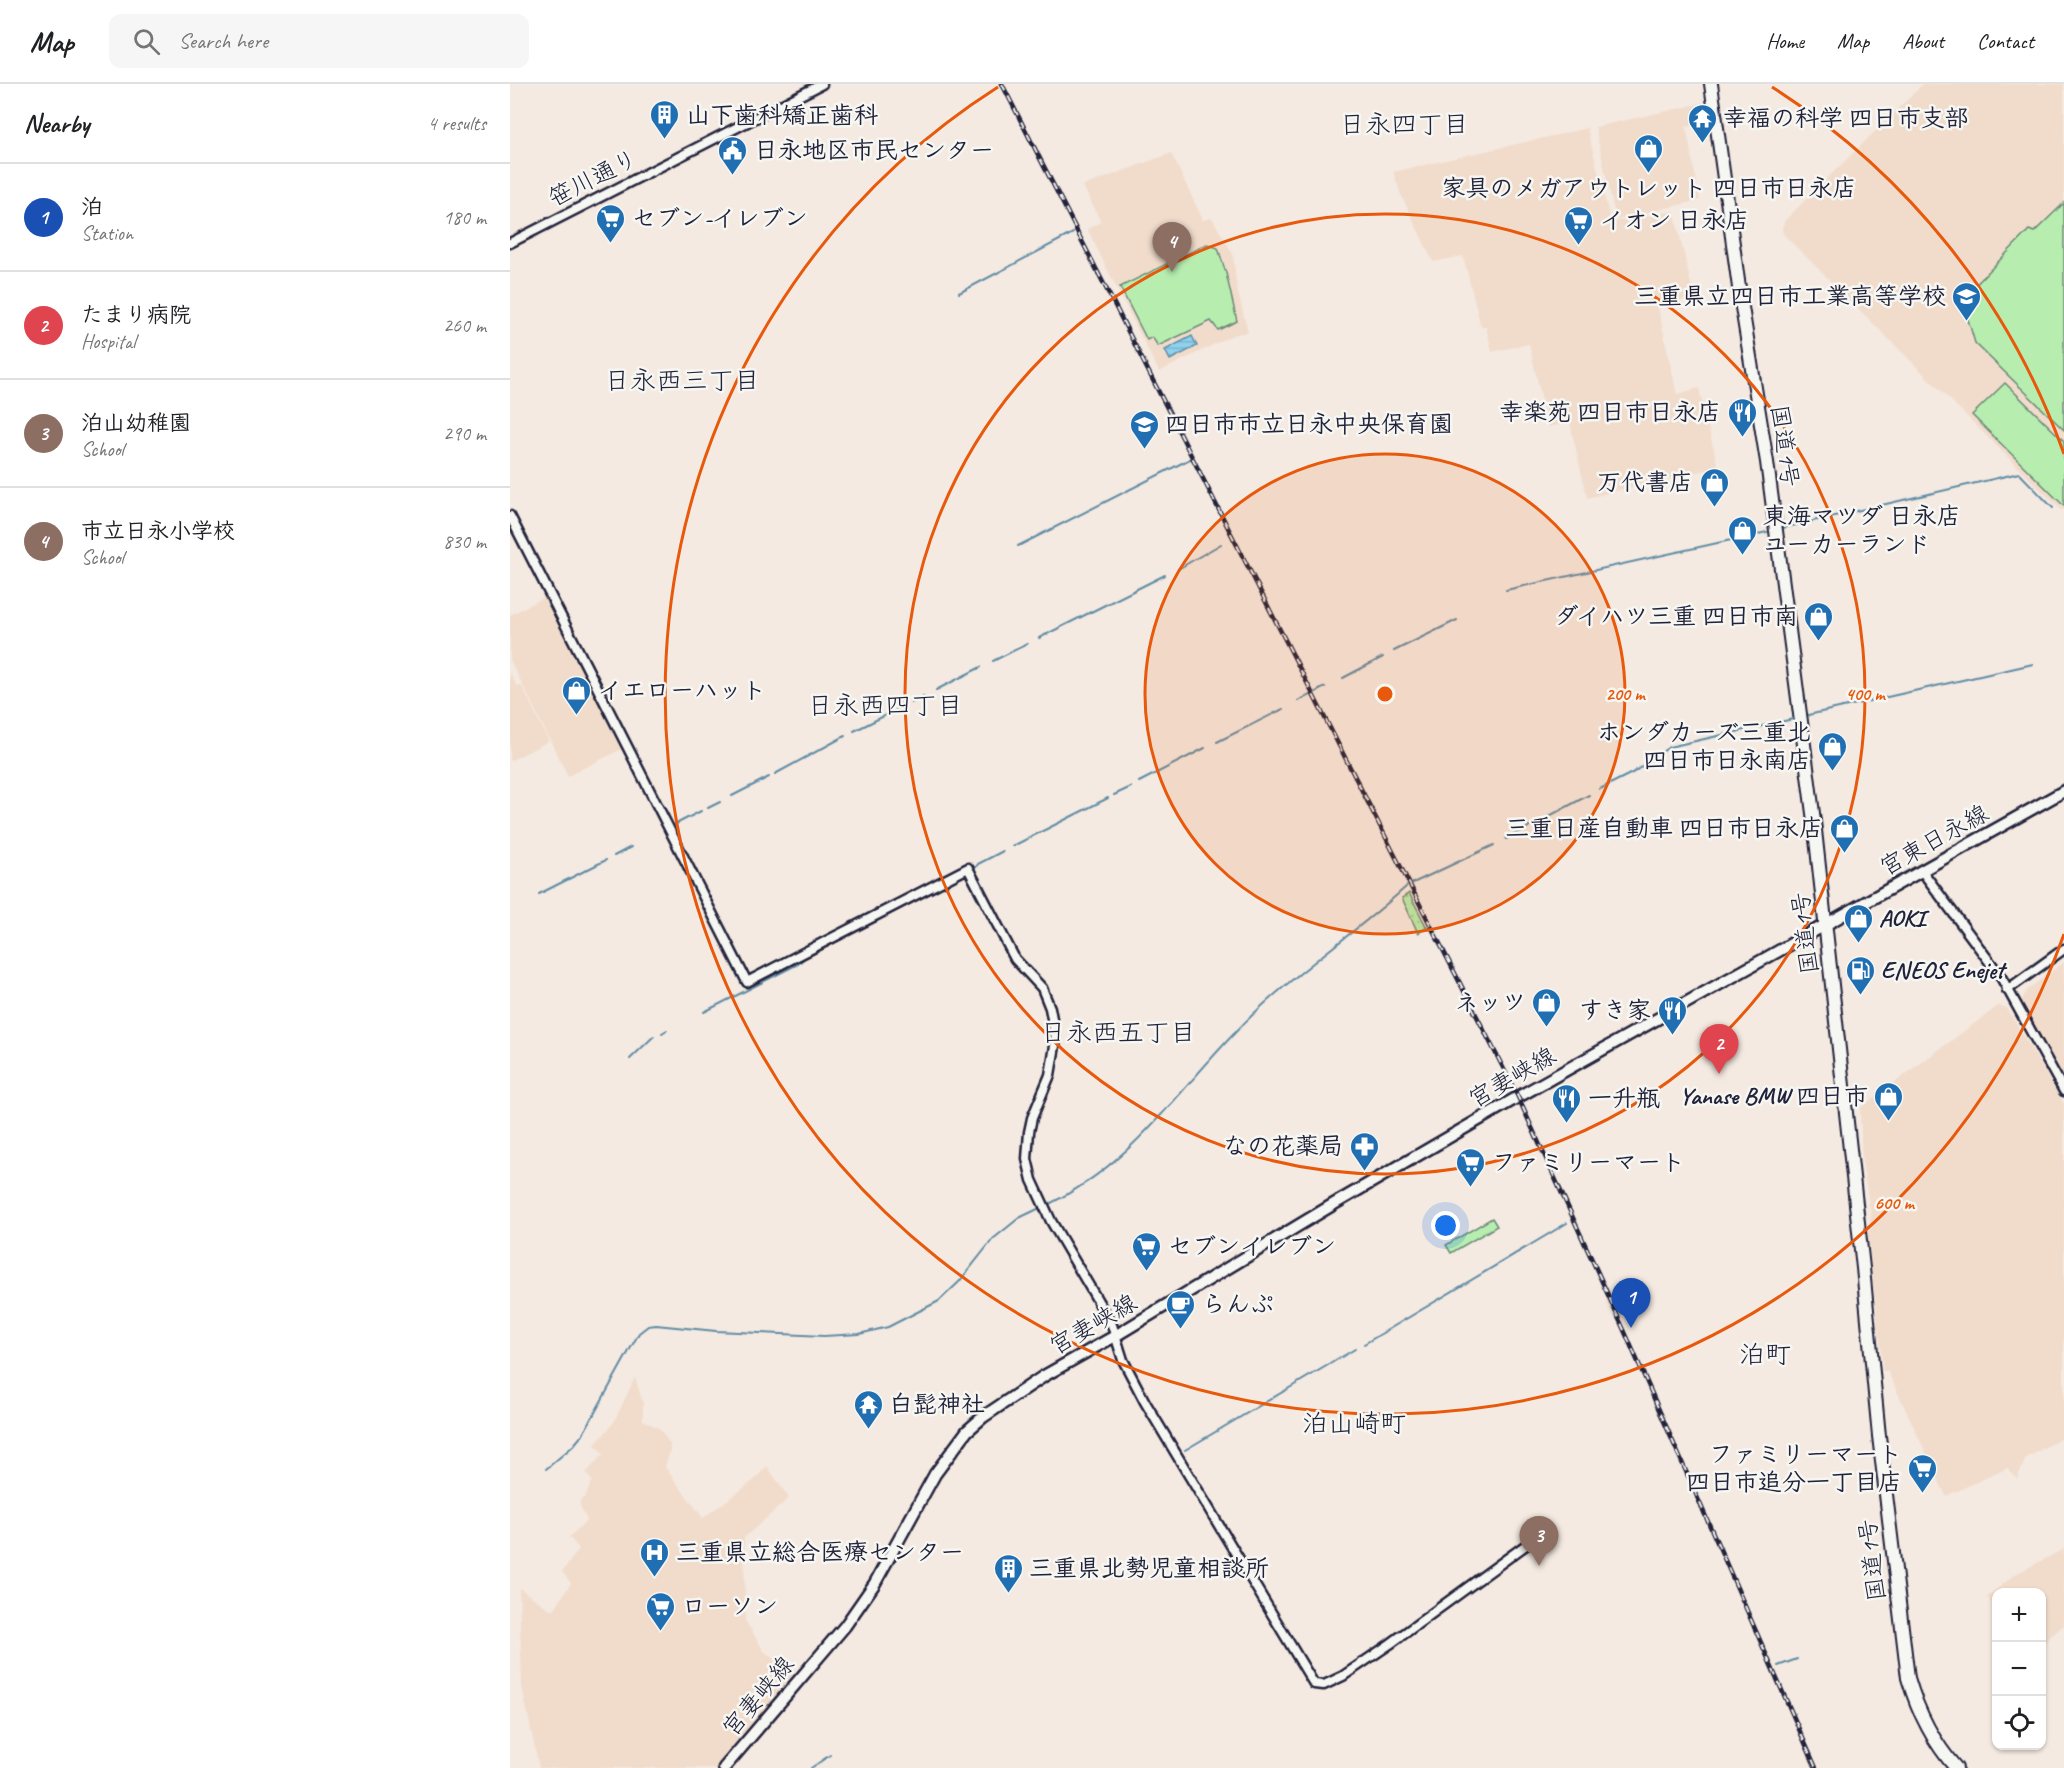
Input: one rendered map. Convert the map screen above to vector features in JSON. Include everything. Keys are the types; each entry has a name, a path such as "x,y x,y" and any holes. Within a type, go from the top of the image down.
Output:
{"highway":[{"name":"国道1号","path":"1712,84 1740,295 1768,473 1814,821 1882,1459 1908,1678 1920,1714 1956,1768"}],"main road":[{"name":"宮東日永線","path":"1824,925 2064,791"},
{"name":"宮妻峡線","path":"724,1768 857,1610 881,1573 934,1474 967,1431 983,1417 1044,1376 1115,1336 1334,1204 1518,1097 1824,925"}],"street":[{"name":"笹川通り","path":"510,243 822,84"},
{"path":"510,516 747,982 968,868 1015,959 1042,988 1050,1008 1056,1040 1050,1075 1032,1118 1027,1149 1032,1180 1051,1221 1112,1325 1123,1360 1145,1402 1314,1684 1324,1685 1343,1676 1530,1542"},
{"path":"1922,871 2001,977 2064,1091"},
{"path":"2007,990 2064,949"}],"shaded area":[{"name":"三重県立四日市工業高等学校","path":"1923,84 2064,84 2064,510 2061,510 1783,234 1782,227 1786,219"},
{"path":"1703,103 1706,106 1708,123 1686,127 1700,200 1616,220 1595,127"},
{"path":"1587,128 1611,222 1674,211 1694,297 1658,307 1677,394 1699,388 1718,467 1587,498 1570,423 1548,427 1529,344 1492,352 1486,327 1481,327 1463,256 1433,262 1401,195 1393,172"},
{"path":"1171,153 1203,220 1212,218 1233,254 1237,289 1248,332 1233,335 1159,372 1087,229 1101,222 1083,186"},
{"path":"545,597 622,749 568,776 510,660 510,615"},
{"path":"510,672 516,685 522,686 549,741 510,761"},
{"path":"2064,962 2064,1077 2021,1002 2027,990"},
{"path":"1998,1006 2007,1008 2064,1104 2064,1437 2026,1458 2017,1479 2008,1468 1946,1496 1888,1372 1883,1372 1868,1238 1871,1214 1862,1162 1860,1108"},
{"name":"三重県立総合医療センター","path":"635,1377 643,1403 643,1420 660,1429 670,1444 665,1467 703,1518 752,1482 767,1466 789,1498 744,1538 745,1620 764,1651 794,1676 715,1768 539,1768 522,1687 519,1588 553,1611 571,1583 562,1572 579,1549 569,1537 587,1520 580,1506 580,1500 585,1497 592,1481 586,1473 603,1454 595,1445 614,1422"},
{"path":"2064,1549 2064,1625 2046,1641 2046,1588 1998,1588 2014,1575"},
{"path":"1992,1593 1992,1604 1987,1597"}],"green space":[{"path":"2064,203 2064,430 1975,343 1962,299 2029,230 2034,232"},
{"path":"1207,244 1218,248 1237,321 1218,330 1211,321 1158,346 1152,337 1147,340 1120,287"},
{"path":"2005,383 2064,441 2064,506 1972,415"},
{"path":"1409,893 1427,928 1418,933 1402,898"},
{"path":"1492,1218 1497,1226 1451,1253 1446,1245"}],"water":[{"path":"1192,336 1197,346 1170,360 1165,350"}],"waterway":[{"path":"959,293 1073,233"},
{"path":"1018,546 1190,459"},
{"path":"1783,528 2019,473 2053,508"},
{"path":"1506,590 1767,532"},
{"path":"1178,569 1221,544"},
{"path":"1039,638 1165,575"},
{"path":"1394,651 1457,620"},
{"path":"993,661 1027,644"},
{"path":"1343,678 1383,657"},
{"path":"1808,715 2033,664"},
{"path":"936,690 981,667"},
{"path":"1314,693 1325,687"},
{"path":"1298,701 1310,695"},
{"path":"911,703 924,696"},
{"path":"854,731 898,709"},
{"path":"1217,742 1283,709"},
{"path":"1600,789 1634,772 1669,747 1793,719"},
{"path":"775,774 845,736"},
{"path":"1139,782 1205,748"},
{"path":"732,796 769,777"},
{"path":"1114,795 1131,787"},
{"path":"1506,839 1589,795"},
{"path":"1013,846 1108,798"},
{"path":"708,808 720,802"},
{"path":"674,825 701,811"},
{"path":"1413,883 1494,845"},
{"path":"614,856 631,847"},
{"path":"975,868 978,864 1003,851"},
{"path":"539,894 606,860"},
{"path":"1047,1205 1081,1186 1111,1164 1162,1114 1263,1005 1407,886"},
{"path":"875,921 891,912"},
{"path":"704,1012 798,964 808,955 869,924"},
{"path":"662,1033 667,1030"},
{"path":"630,1059 654,1036"},
{"path":"546,1469 573,1446 583,1434 639,1333 648,1326 824,1336 859,1334 888,1327 939,1301 959,1282 993,1239 1019,1218 1042,1207"},
{"path":"1364,1344 1567,1223"},
{"path":"1185,1450 1355,1349"},
{"path":"1778,1666 1797,1659"},
{"path":"811,1768 830,1755"}],"railway":[{"path":"1002,84 1518,1097 1624,1330 1816,1768"}],"place":[{"name":"山下歯科矯正歯科","path":"665,140"},
{"name":"幸福の科学 四日市支部","path":"1702,144"},
{"name":"家具のメガアウトレット 四日市日永店","path":"1649,174"},
{"name":"日永地区市民センター","path":"733,176"},
{"name":"セブン-イレブン","path":"611,244"},
{"name":"イオン 日永店","path":"1579,246"},
{"name":"市立日永小学校","path":"1172,272"},
{"name":"三重県立四日市工業高等学校","path":"1967,322"},
{"name":"幸楽苑 四日市日永店","path":"1742,438"},
{"name":"四日市市立日永中央保育園","path":"1144,450"},
{"name":"万代書店","path":"1714,508"},
{"name":"東海マツダ 日永店 ユーカーランド","path":"1742,556"},
{"name":"ダイハツ三重 四日市南","path":"1819,642"},
{"name":"イエローハット","path":"577,716"},
{"name":"ホンダカーズ三重北 四日市日永南店","path":"1832,772"},
{"name":"三重日産自動車 四日市日永店","path":"1844,854"},
{"name":"AOKI","path":"1858,944"},
{"name":"ENEOS Enejet","path":"1860,996"},
{"name":"ネッツ","path":"1547,1028"},
{"name":"すき家","path":"1672,1036"},
{"name":"たまり病院","path":"1719,1074"},
{"name":"Yanase BMW 四日市","path":"1889,1122"},
{"name":"一升瓶","path":"1567,1124"},
{"name":"なの花薬局","path":"1364,1172"},
{"name":"ファミリーマート","path":"1471,1188"},
{"name":"セブンイレブン","path":"1147,1272"},
{"name":"泊","path":"1631,1328"},
{"name":"らんぷ","path":"1181,1330"},
{"name":"白髭神社","path":"868,1430"},
{"name":"ファミリーマート 四日市追分一丁目店","path":"1923,1494"},
{"name":"泊山幼稚園","path":"1539,1566"},
{"name":"三重県立総合医療センター","path":"655,1578"},
{"name":"三重県北勢児童相談所","path":"1008,1594"},
{"name":"ローソン","path":"661,1632"}],"district":[{"name":"日永四丁目","path":"1404,124"},
{"name":"日永西三丁目","path":"682,380"},
{"name":"日永西四丁目","path":"885,705"},
{"name":"日永西五丁目","path":"1118,1032"},
{"name":"泊町","path":"1765,1354"},
{"name":"泊山崎町","path":"1354,1423"}]}
